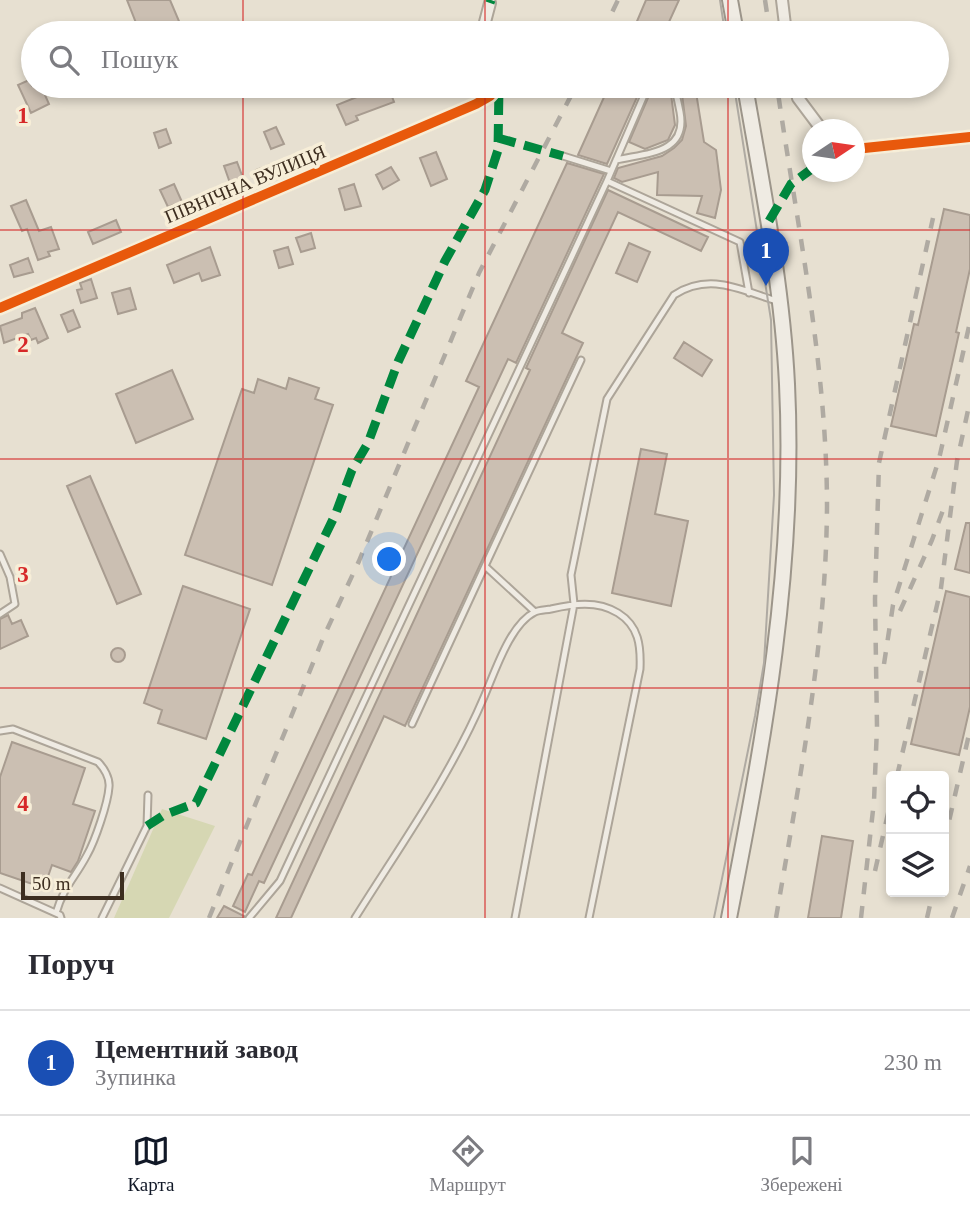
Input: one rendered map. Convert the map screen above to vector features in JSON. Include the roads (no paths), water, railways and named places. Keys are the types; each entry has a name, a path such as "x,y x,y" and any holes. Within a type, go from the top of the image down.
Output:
{"main road":[{"path":"730,0 734,21"},
{"path":"729,918 766,721 781,604 789,456 781,303 747,98"}],"street":[{"path":"782,0 785,21"},
{"path":"485,21 490,3"},
{"name":"ПІВНІЧНА ВУЛИЦЯ","path":"0,308 486,98"},
{"path":"798,98 814,119"},
{"path":"865,148 970,137"}],"lane":[{"path":"249,918 280,881 644,98"},
{"path":"617,160 663,149 673,143 681,133 682,120 676,98"},
{"path":"563,156 611,171"},
{"path":"607,181 740,242 749,293"},
{"path":"515,918 574,604 571,575 607,399 674,295 694,285 707,283 719,284 781,303"},
{"path":"412,724 581,360"},
{"path":"0,554 10,577 15,604 0,614"},
{"path":"485,566 535,612"},
{"path":"355,918 468,736 511,635 535,612 574,604 596,604 624,617 639,638 641,654 589,918"},
{"path":"0,731 13,729 98,762 109,783 94,840 62,893 56,913"},
{"path":"102,918 148,826 148,796"},
{"path":"0,887 56,913 61,918"}],"tram line":[{"path":"720,0 723,21"},
{"path":"714,918 764,663 774,495 771,320 736,98"}],"railway":[{"path":"608,21 618,0"},
{"path":"765,0 768,21"},
{"path":"209,918 324,636 359,561 479,273 570,98"},
{"path":"776,918 816,662 822,611 827,507 826,454 816,348 779,98"},
{"path":"861,918 874,801 877,727 875,599 879,463 933,218"},
{"path":"884,664 893,605 939,459 970,322"},
{"path":"898,771 941,588 957,461 970,401"},
{"path":"900,611 946,502"},
{"path":"946,834 970,730"},
{"path":"875,871 886,822"},
{"path":"952,918 970,866"},
{"path":"927,918 932,897"}],"place":[{"name":"Цементний завод","path":"766,286"}]}
